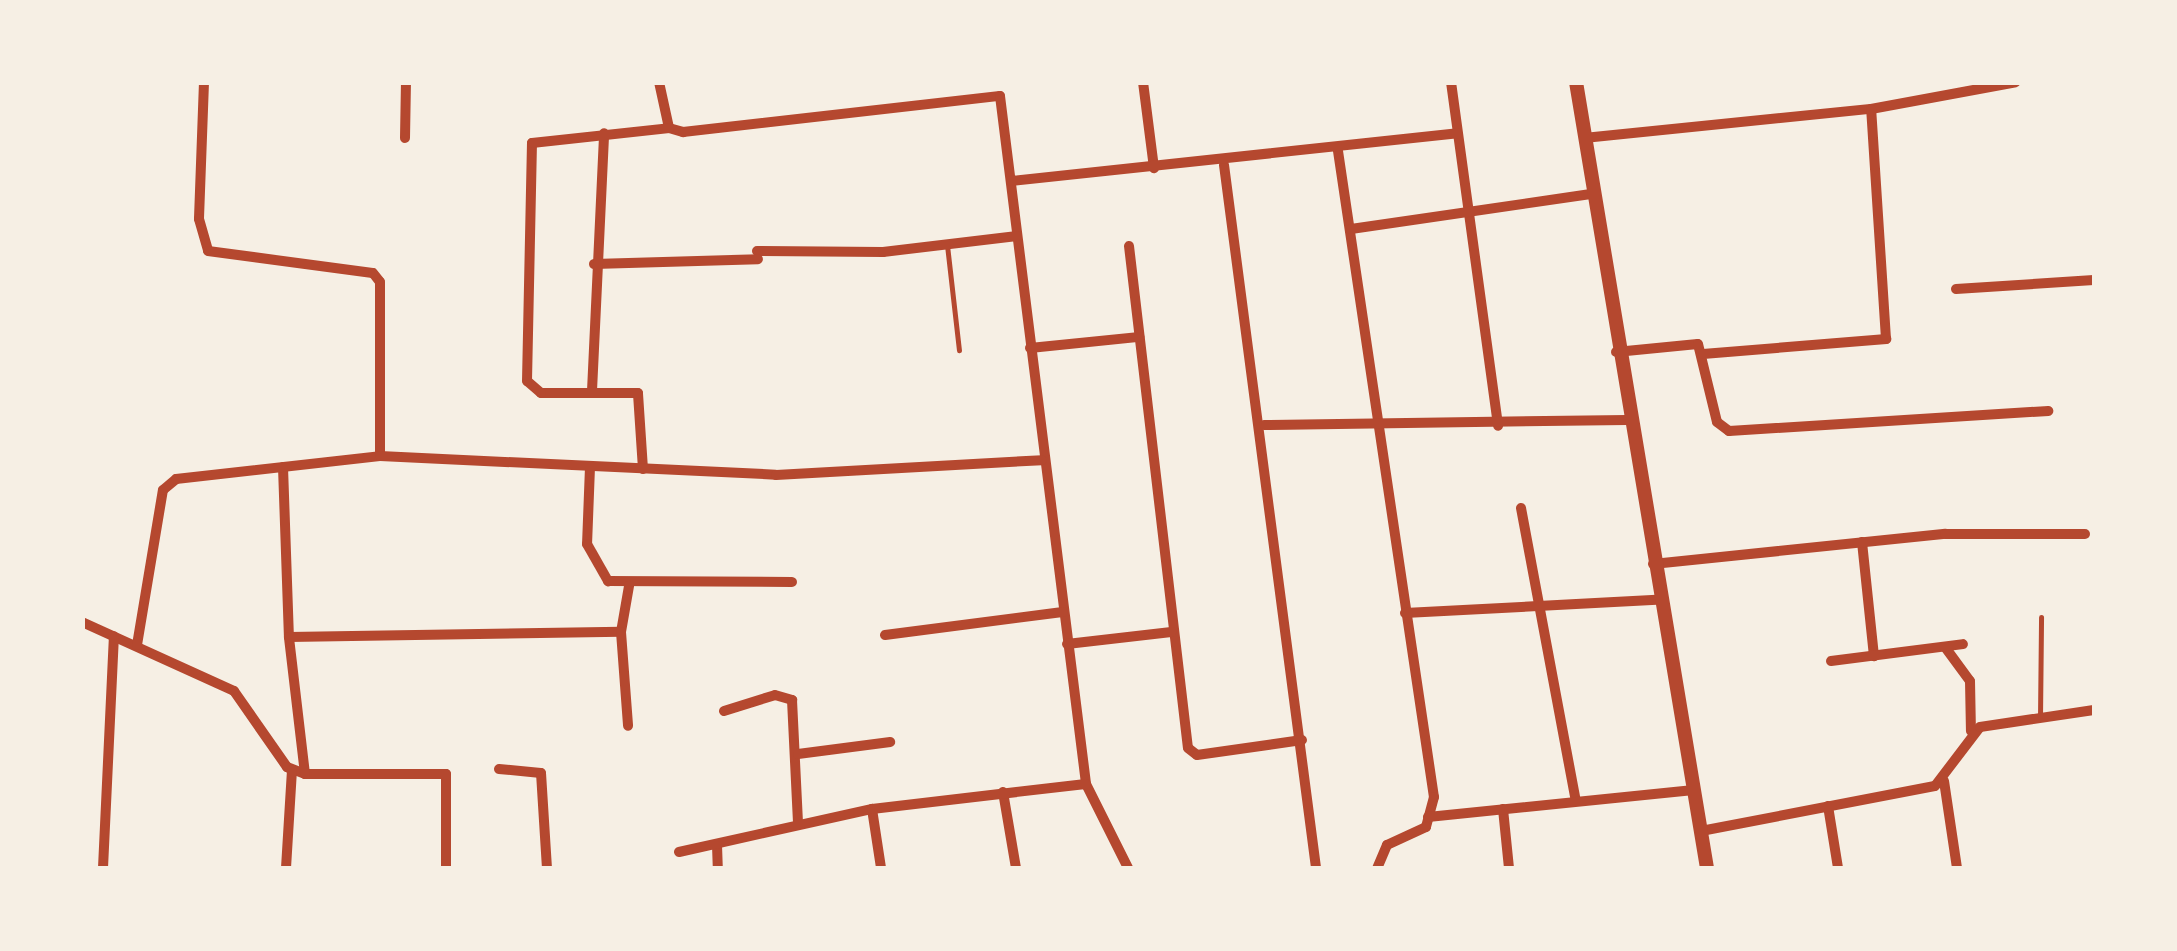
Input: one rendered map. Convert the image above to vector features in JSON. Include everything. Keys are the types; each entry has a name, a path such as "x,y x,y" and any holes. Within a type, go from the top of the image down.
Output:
{"street":[{"path":"204,82 199,219 208,252 374,273 380,282 380,456"},
{"path":"405,138 406,82"},
{"path":"659,82 669,128"},
{"path":"1144,82 1154,168"},
{"path":"1450,82 1498,426"},
{"path":"1576,82 1656,600 1694,790 1705,868"},
{"path":"1584,138 1871,109 2016,82"},
{"path":"643,469 641,396 592,391 540,393 528,381 532,143 995,95 1011,181 1042,460 1086,784 1128,868"},
{"path":"1703,354 1886,338 1871,109"},
{"path":"592,391 594,264 604,133"},
{"path":"1011,181 1224,165 1457,133"},
{"path":"1338,151 1434,796 1428,817"},
{"path":"1224,165 1264,425 1316,868"},
{"path":"1351,229 1592,194"},
{"path":"594,264 946,245 1018,236"},
{"path":"1128,246 1171,632 1191,753 1302,740"},
{"path":"1956,289 2094,280"},
{"path":"1030,348 1139,337"},
{"path":"1616,352 1690,342 1703,354 1717,422 1729,430 2048,411"},
{"path":"1264,425 1498,426 1627,420"},
{"path":"136,645 167,484 380,456 776,475 1042,460"},
{"path":"590,467 587,544 608,581 629,586 792,582"},
{"path":"283,468 290,637 306,774"},
{"path":"1521,508 1536,607 1576,801"},
{"path":"1651,564 1862,542 2086,534"},
{"path":"1862,542 1874,656"},
{"path":"628,726 621,632 629,586"},
{"path":"1405,613 1656,600"},
{"path":"885,634 1063,612"},
{"path":"82,622 234,692 292,770 306,774 446,774 446,868"},
{"path":"290,637 621,632"},
{"path":"1067,644 1171,632"},
{"path":"104,868 114,636"},
{"path":"1831,662 1963,644"},
{"path":"1944,646 1970,681 1972,731 1944,782 1958,868"},
{"path":"724,711 786,695 798,754 798,822"},
{"path":"1972,731 2094,710"},
{"path":"798,754 890,742"},
{"path":"286,868 292,770"},
{"path":"499,770 540,773 547,868"},
{"path":"1701,830 1944,782"},
{"path":"679,852 798,822 872,809 1086,784"},
{"path":"1378,868 1380,852 1428,817 1694,790"},
{"path":"1003,792 1016,868"},
{"path":"1828,806 1838,868"},
{"path":"872,809 881,868"},
{"path":"1503,809 1509,868"},
{"path":"717,845 718,868"}],"lane":[{"path":"946,245 959,350"},
{"path":"2040,718 2041,617"}]}
